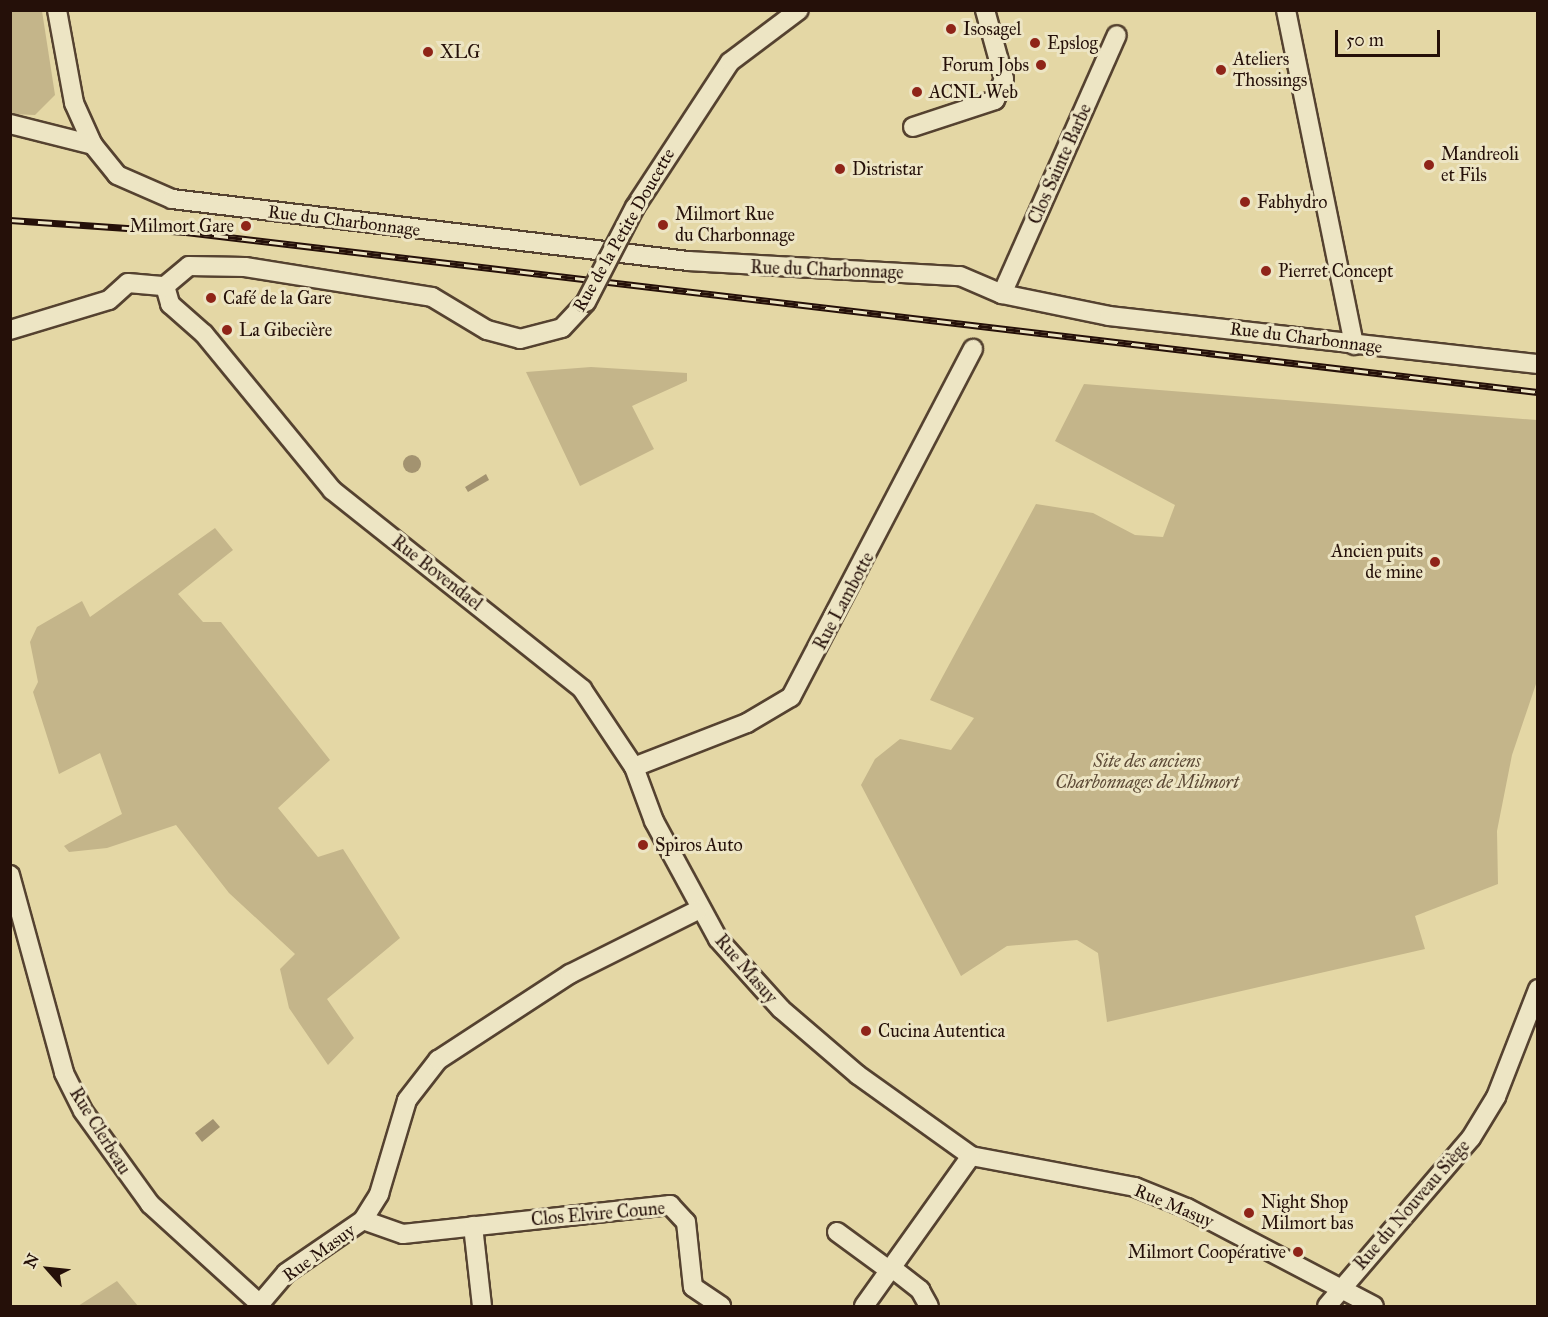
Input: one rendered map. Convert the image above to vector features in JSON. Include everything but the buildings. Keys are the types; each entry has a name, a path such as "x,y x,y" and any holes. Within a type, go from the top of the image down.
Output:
{"street":[{"path":"57,10 74,103 93,145"},
{"name":"Rue de la Petite Doucette","path":"165,286 189,266 245,267 432,297 487,330 520,339 562,328 586,302 635,207 730,62 800,10"},
{"path":"913,127 995,100 1004,80 985,10"},
{"path":"1286,10 1354,345"},
{"name":"Clos Sainte Barbe","path":"1002,294 1117,35"},
{"path":"10,124 93,145"},
{"name":"Rue du Charbonnage","path":"93,145 117,175 172,199 688,261 960,276 1002,294 1109,316 1538,364"},
{"path":"10,330 109,300 128,283 165,286"},
{"name":"Rue Bovendael","path":"165,286 170,304 204,334 316,474 582,689 634,767 698,910"},
{"name":"Rue Lambotte","path":"634,767 747,723 791,696 973,350"},
{"name":"Rue Clerbeau","path":"10,875 64,1073 83,1111 150,1204 260,1306"},
{"name":"Rue Masuy","path":"260,1306 286,1273 363,1220 379,1194 404,1107 438,1060 570,974 698,910 781,1009 858,1075 971,1156 1135,1187 1374,1306"},
{"name":"Rue du Nouveau Siège","path":"1327,1306 1471,1138 1496,1097 1538,989"},
{"path":"864,1306 971,1156"},
{"name":"Clos Elvire Coune","path":"363,1220 394,1234 670,1205 686,1222 693,1287 721,1306"},
{"path":"472,1226 482,1306"},
{"path":"837,1232 920,1290 929,1306"}],"green space":[{"path":"11,10 42,11 55,95 35,115 11,114"},
{"path":"591,367 687,373 687,381 632,406 654,449 580,486 526,372"},
{"name":"Site des anciens Charbonnages de Milmort","path":"1084,384 1537,420 1537,681 1512,755 1497,831 1498,884 1415,916 1425,949 1107,1022 1098,953 1077,940 1007,946 961,976 861,785 875,759 900,739 951,750 974,718 930,700 1036,504 1093,513 1135,535 1163,537 1175,505 1055,441"},
{"path":"215,528 233,550 178,594 203,622 221,622 330,760 278,808 318,857 343,849 400,938 327,999 354,1038 328,1065 289,1008 280,969 295,954 229,893 176,825 107,848 69,852 64,846 122,814 100,753 59,774 33,692 38,682 30,642 37,627 82,601 90,617"},
{"path":"117,1281 138,1306 78,1306"}],"shaded area":[{"path":"408,455 416,455 421,460 419,471 408,473 403,468 403,460"},
{"path":"486,474 489,480 468,492 465,487"},
{"path":"213,1119 220,1127 202,1142 195,1133"}],"railway":[{"path":"10,220 186,232 1538,392"}],"place":[{"name":"Isosagel","path":"951,29"},
{"name":"Epslog","path":"1035,43"},
{"name":"XLG","path":"428,52"},
{"name":"Forum Jobs","path":"1041,65"},
{"name":"Ateliers Thossings","path":"1221,70"},
{"name":"ACNL Web","path":"917,92"},
{"name":"Mandreoli et Fils","path":"1429,165"},
{"name":"Distristar","path":"840,169"},
{"name":"Fabhydro","path":"1245,202"},
{"name":"Milmort Rue du Charbonnage","path":"663,225"},
{"name":"Milmort Gare","path":"246,226"},
{"name":"Pierret Concept","path":"1266,271"},
{"name":"Café de la Gare","path":"211,298"},
{"name":"La Gibecière","path":"227,330"},
{"name":"Ancien puits de mine","path":"1435,562"},
{"name":"Spiros Auto","path":"643,845"},
{"name":"Cucina Autentica","path":"866,1031"},
{"name":"Night Shop Milmort bas","path":"1249,1213"},
{"name":"Milmort Coopérative","path":"1298,1252"}]}
